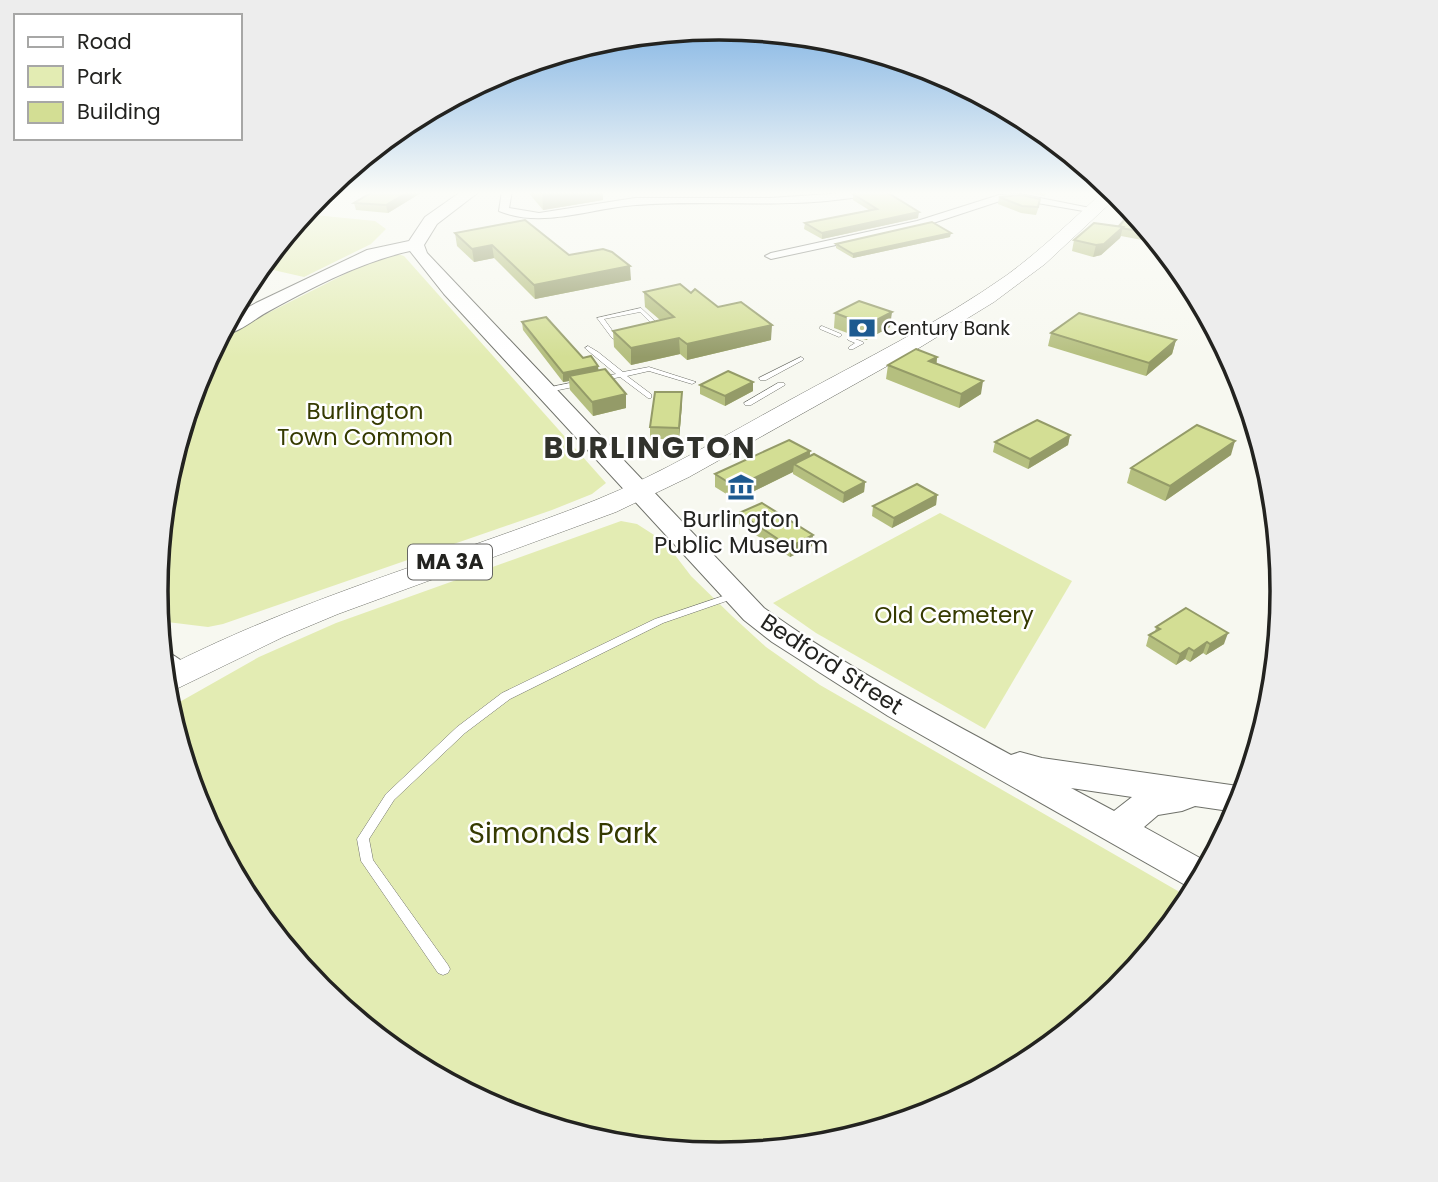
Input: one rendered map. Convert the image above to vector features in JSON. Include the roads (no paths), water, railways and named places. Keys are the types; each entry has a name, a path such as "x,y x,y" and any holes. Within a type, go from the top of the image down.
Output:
{"main road":[{"path":"240,320 373,254 410,246"},
{"name":"Bedford Street","path":"416,246 419,254 437,276 754,614 782,635 899,708 1192,872"},
{"name":"MA 3A","path":"174,669 290,620 640,492 726,447 945,323 1013,279 1052,246"},
{"path":"982,754 1042,771 1229,797"},
{"path":"1117,829 1149,803 1161,799 1229,797"}],"street":[{"path":"771,256 817,246"}],"lane":[{"path":"614,337 600,318 641,310 659,328"},
{"path":"822,328 839,335"},
{"path":"850,339 861,343 852,348"},
{"path":"588,348 613,365 619,375 648,396"},
{"path":"763,378 801,359"},
{"path":"543,391 649,369 692,382"},
{"path":"748,403 781,385"},
{"path":"443,969 367,862 363,839 390,797 461,730 506,696 659,621 736,595"}],"place":[{"name":"Century Bank","path":"862,328"},
{"name":"Burlington Public Museum","path":"741,487"}],"district":[{"name":"BURLINGTON","path":"650,448"}],"park label":[{"name":"Burlington Town Common","path":"365,424"},
{"name":"Old Cemetery","path":"954,615"},
{"name":"Simonds Park","path":"563,833"}]}
